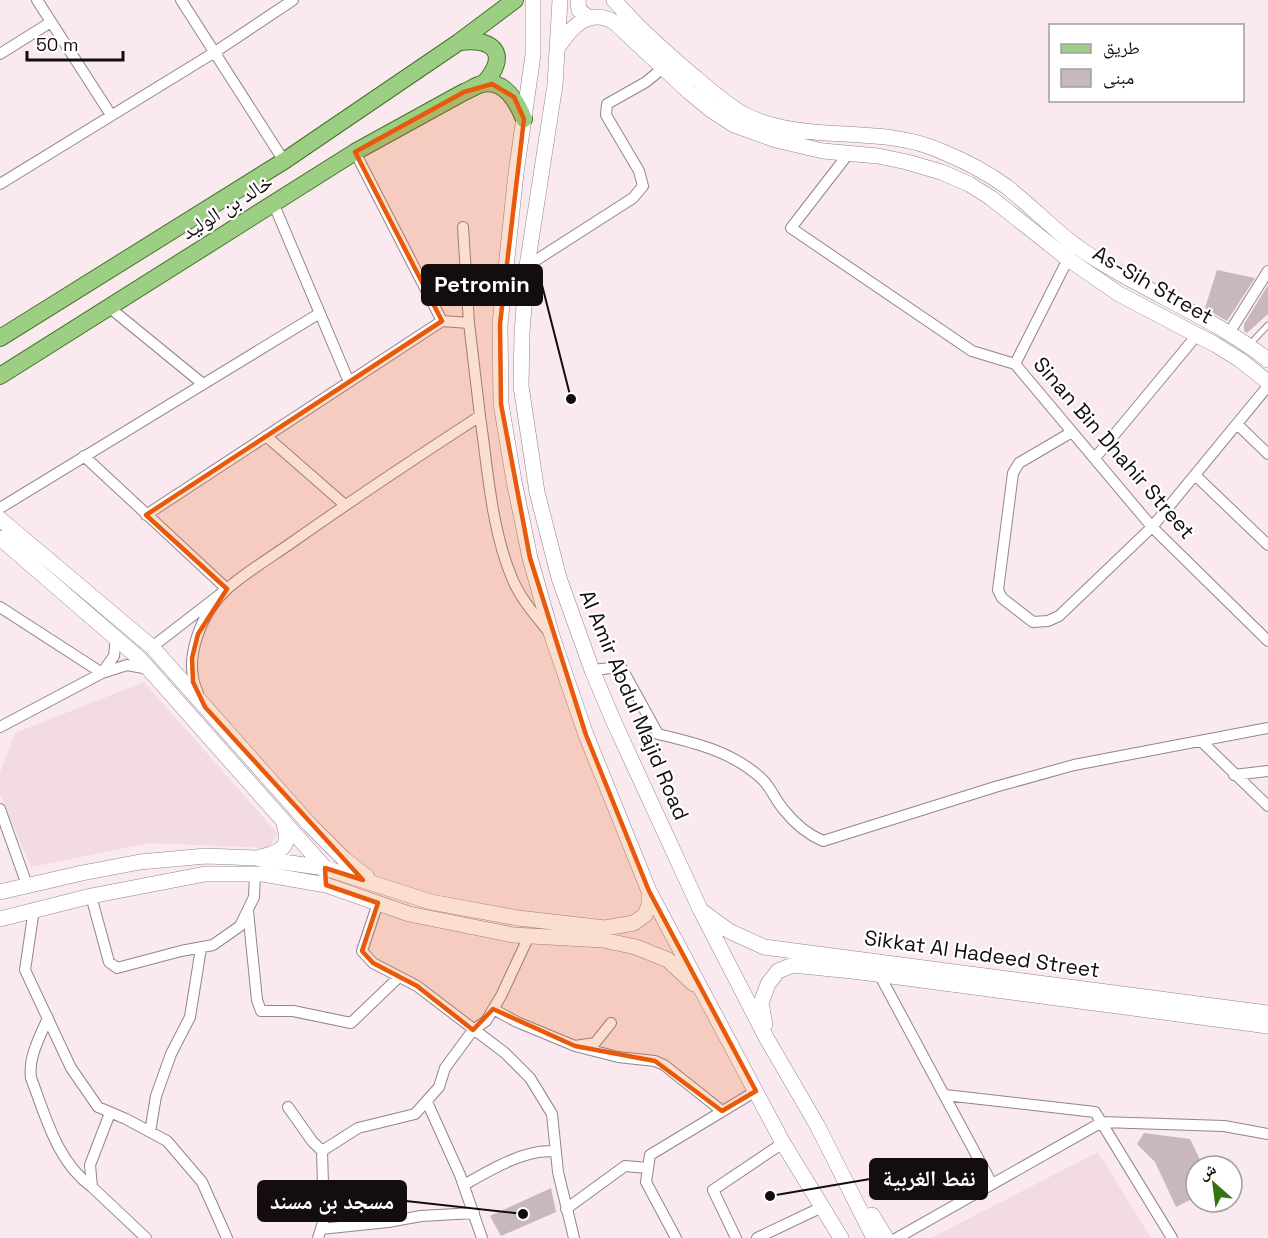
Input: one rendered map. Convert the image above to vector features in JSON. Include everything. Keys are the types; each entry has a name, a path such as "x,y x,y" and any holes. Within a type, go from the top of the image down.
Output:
{"main road":[{"name":"خالد بن الوليد","path":"0,338 284,161 459,42 515,0"},
{"path":"533,0 533,55 516,173 500,324 501,404 528,547 552,636 586,735 649,891 834,1238"},
{"name":"Al Amir Abdul Majid Road","path":"560,0 555,85 527,266 522,333 521,386 537,492 559,578 592,670 613,720 700,909 767,1039 817,1125 874,1238"},
{"path":"578,0 579,10 589,18"},
{"name":"As-Sih Street","path":"614,0 629,18 670,57 720,99 745,115 774,126 811,132 890,138 920,143 942,151 1005,186 1077,246 1229,333 1268,360"},
{"name":"As-Sih Street","path":"589,18 602,17 614,22 711,110 734,125 752,133 823,151 907,162 941,172 969,184 991,198 1068,259 1119,294 1239,360 1268,384"},
{"path":"559,47 571,29 589,18"},
{"path":"459,42 477,40 484,42 491,45 496,53 496,67 483,84"},
{"name":"خالد بن الوليد","path":"0,376 355,152 483,84"},
{"path":"483,84 499,86 507,90 514,97 524,119"},
{"path":"0,519 152,647 310,825 344,859 374,883"},
{"path":"0,538 116,637 149,669 325,868 326,885"},
{"path":"256,858 277,853 286,844 288,834 281,816"},
{"path":"0,892 140,862 206,856 256,858 325,868 431,902 518,918 605,928 634,923 645,915 649,905 649,891"},
{"path":"0,919 91,896 205,874 255,874 326,885 409,914 513,935 603,940 636,947 668,960 687,976 708,1000"},
{"name":"Sikkat Al Hadeed Street","path":"700,909 729,932 764,947 1268,1013"},
{"name":"Sikkat Al Hadeed Street","path":"767,1039 761,1002 768,984 778,971 792,965 879,974 1268,1026"},
{"path":"817,1125 886,1238"},
{"path":"783,1143 841,1238"}],"street":[{"path":"37,0 111,115"},
{"path":"181,0 284,161"},
{"path":"0,184 215,52 293,0"},
{"path":"0,54 51,22"},
{"path":"527,266 633,198 643,186 639,171 606,115 607,104 646,82 663,68"},
{"path":"355,152 442,321"},
{"path":"849,153 791,228 972,351 1015,364"},
{"path":"274,205 349,382"},
{"path":"463,227 469,323 480,416 501,547 513,580 530,608 552,636"},
{"name":"Sinan Bin Dhahir Street","path":"1068,259 1015,364 1152,527 1268,641"},
{"path":"1229,333 1268,271"},
{"path":"110,308 203,384"},
{"path":"0,508 320,313"},
{"path":"146,515 442,321 469,323"},
{"path":"1095,458 1197,335"},
{"path":"1072,432 1019,463 1013,473 998,590 1002,598 1033,622 1048,621 1059,615 1152,527 1268,384"},
{"path":"152,647 345,505 480,416"},
{"path":"1237,424 1268,454"},
{"path":"266,436 345,505"},
{"path":"84,456 227,590"},
{"path":"1195,475 1268,545"},
{"path":"205,706 193,682 192,658 198,634 210,610 227,590"},
{"path":"0,607 102,673"},
{"path":"102,673 114,656 116,637"},
{"path":"0,727 102,673 127,665 149,669"},
{"path":"592,670 621,667 658,734 716,749 743,765 764,781 784,810 806,833 823,841 995,787 1074,765 1268,728"},
{"path":"1201,741 1268,806"},
{"path":"1234,775 1268,771"},
{"path":"0,809 27,885"},
{"path":"91,896 109,962 117,968 213,945 240,926 254,897 255,874"},
{"path":"378,903 362,951 373,963 417,986 506,1053 530,1078 552,1114 558,1172 574,1238"},
{"path":"34,909 25,970 71,1068 98,1107 167,1141 202,1182 228,1238"},
{"path":"248,910 257,1000 261,1011 293,1011 351,1023 399,976"},
{"path":"322,1151 358,1128 415,1114 427,1102 439,1087 445,1068 473,1030 486,1021 529,936"},
{"path":"150,1132 156,1096 171,1054 190,1017 201,948"},
{"path":"879,974 992,1184"},
{"path":"493,1009 517,1022 575,1046 618,1057 655,1061 664,1065 722,1111"},
{"path":"48,1018 33,1054 30,1069 31,1078 58,1148 81,1179 92,1187 141,1237"},
{"path":"575,1046 596,1042 611,1023"},
{"path":"676,1238 646,1182 650,1155 756,1090"},
{"path":"945,1095 1095,1112 1172,1238"},
{"path":"427,1102 464,1185 474,1213 479,1237"},
{"path":"288,1107 322,1151 324,1219 319,1234 421,1216 474,1213"},
{"path":"92,1187 90,1165 110,1113"},
{"path":"897,1238 1102,1122 1224,1126 1268,1134"},
{"path":"736,1238 713,1190 783,1143"},
{"path":"464,1185 520,1157 549,1151 556,1152"},
{"path":"566,1209 625,1166 648,1168"},
{"path":"757,1238 820,1208"}],"lane":[{"path":"1249,345 1268,325"}],"highlighted area":[{"path":"492,84 514,97 524,119 500,324 501,404 530,558 586,735 649,891 756,1091 722,1111 655,1061 575,1046 493,1009 473,1030 417,986 373,963 362,951 378,903 326,885 325,868 363,880 205,707 193,682 192,658 198,634 227,589 146,515 442,321 355,152 464,92"}],"shaded area":[{"path":"144,682 278,834 269,848 150,843 31,867 0,795 0,772 15,733"},
{"path":"1098,1152 1151,1238 931,1238"}],"building":[{"path":"1217,270 1255,278 1227,321 1205,308"},
{"path":"1268,285 1268,314 1247,333 1244,331 1244,324"},
{"path":"1144,1133 1190,1139 1197,1154 1184,1154 1184,1203 1176,1207 1155,1162 1137,1144"},
{"path":"551,1188 556,1212 501,1236 490,1216"}],"place":[{"name":"Petromin","path":"571,399"},
{"name":"نفط الغربية","path":"770,1196"},
{"name":"مسجد بن مسند","path":"523,1214"}]}
